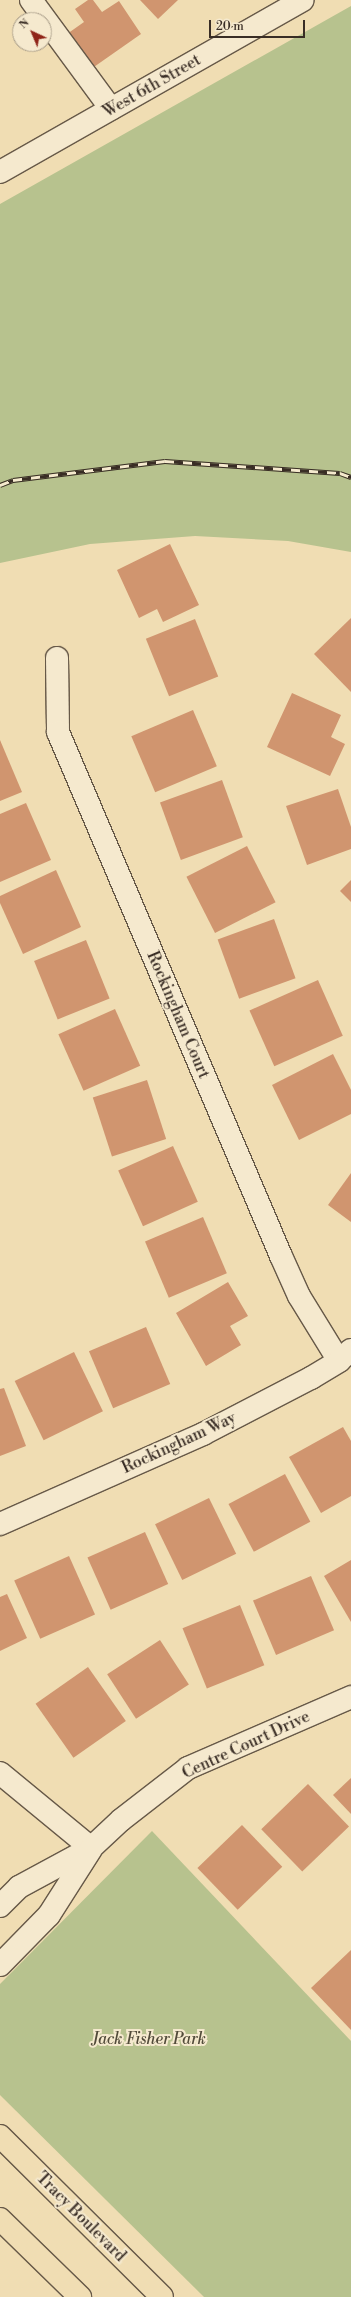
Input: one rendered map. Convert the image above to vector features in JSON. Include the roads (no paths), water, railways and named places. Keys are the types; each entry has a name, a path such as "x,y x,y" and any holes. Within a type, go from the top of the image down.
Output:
{"main road":[{"name":"Tracy Boulevard","path":"0,2136 162,2297"},
{"path":"0,2219 80,2297"}],"street":[{"path":"31,0 111,109"},
{"name":"West 6th Street","path":"0,172 303,0"},
{"name":"Rockingham Court","path":"57,658 58,732 280,1256 300,1296 345,1356"},
{"name":"Rockingham Way","path":"0,1524 203,1434 345,1356"},
{"name":"Centre Court Drive","path":"0,1965 48,1915 91,1848 121,1820 188,1768 351,1697"},
{"path":"0,1773 91,1848"},
{"name":"Centre Court Drive","path":"0,1906 19,1887 91,1848"}],"railway":[{"path":"0,485 13,480 165,461 340,473 351,477"}],"park label":[{"name":"Jack Fisher Park","path":"149,2039"}]}
